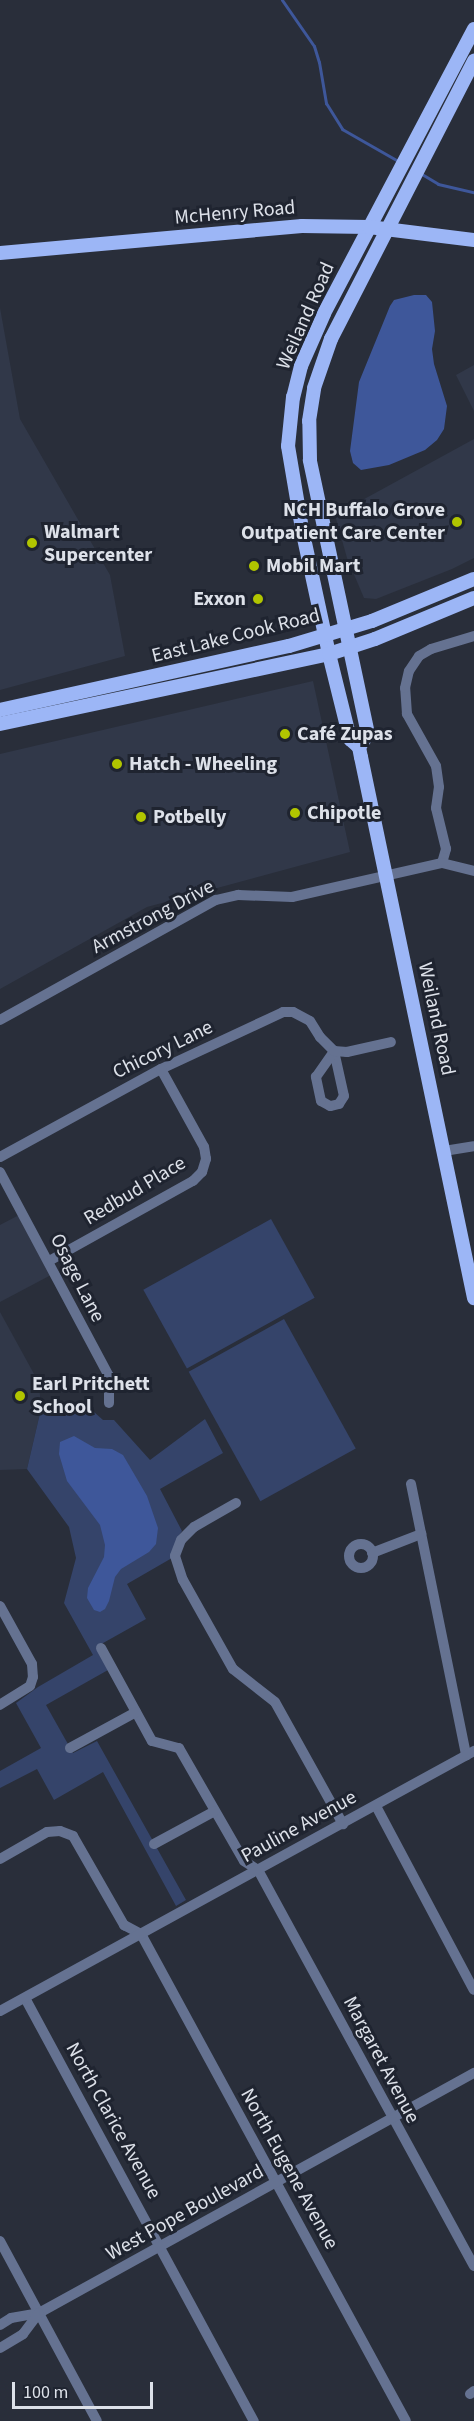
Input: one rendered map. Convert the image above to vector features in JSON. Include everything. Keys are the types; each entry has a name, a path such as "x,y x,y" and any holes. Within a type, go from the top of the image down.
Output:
{"main road":[{"name":"Weiland Road","path":"474,29 369,227 301,366 289,422 288,446 302,528 329,654 350,739 359,747 474,1298"},
{"name":"Weiland Road","path":"359,747 368,734 310,460 309,421 314,388 331,339 474,61"},
{"name":"McHenry Road","path":"0,253 302,226 369,227 474,240"},
{"name":"East Lake Cook Road","path":"0,710 289,646 345,629 474,579"},
{"name":"East Lake Cook Road","path":"0,724 329,654 474,598"}],"street":[{"path":"442,863 446,849 436,808 439,787 436,766 407,714 405,688 409,671 419,656 430,648 474,636"},
{"name":"Armstrong Drive","path":"0,1020 216,900 238,895 292,897 442,863 474,871"},
{"name":"Chicory Lane","path":"0,1157 161,1069 283,1012 293,1012 310,1021 320,1037 334,1051 354,1051 391,1042"},
{"name":"Redbud Place","path":"49,1261 194,1181 202,1172 206,1160 204,1147 161,1069"},
{"path":"444,1152 474,1146"},
{"name":"Osage Lane","path":"0,1172 108,1376 109,1403"},
{"path":"411,1484 470,1753"},
{"path":"236,1503 194,1527 181,1540 175,1556 183,1580 233,1669 275,1702 343,1824"},
{"path":"372,1553 421,1534"},
{"path":"0,1606 32,1664 33,1677 30,1686 0,1705"},
{"name":"Margaret Avenue","path":"101,1648 152,1741 179,1748 244,1861 258,1870 392,2120 474,2266"},
{"path":"70,1749 136,1712"},
{"name":"Pauline Avenue","path":"0,2011 470,1753"},
{"path":"376,1806 474,1990"},
{"path":"154,1844 215,1811"},
{"path":"0,1859 47,1832 60,1831 73,1836 124,1925 141,1934"},
{"name":"North Eugene Avenue","path":"141,1934 406,2421"},
{"name":"North Clarice Avenue","path":"25,1998 254,2421"},
{"name":"West Pope Boulevard","path":"0,2325 11,2318 39,2313 474,2073"},
{"path":"0,2241 97,2421"},
{"name":"West Pope Boulevard","path":"0,2348 23,2334 39,2313"}],"shaded area":[{"path":"0,308 20,419 110,575 125,656 0,690"},
{"path":"474,365 474,411 456,375"},
{"path":"474,439 474,558 376,599 364,598 347,558 335,515"},
{"path":"313,681 350,852 147,907 0,989 0,754"},
{"path":"19,1215 51,1275 0,1302 0,1225"},
{"path":"271,1219 315,1298 187,1368 143,1290"},
{"name":"Earl Pritchett School","path":"0,1312 39,1383 41,1409 27,1469 0,1470"},
{"path":"284,1319 356,1448 260,1501 189,1372"},
{"path":"41,1409 94,1412 103,1420 114,1420 150,1460 205,1419 223,1453 160,1489 182,1531 177,1539 172,1558 127,1584 146,1619 96,1647 108,1670 46,1705 73,1753 97,1741 186,1900 176,1906 103,1772 54,1800 37,1769 0,1788 0,1771 41,1748 16,1703 38,1687 93,1655 64,1603 76,1558 69,1527 27,1469"}],"water":[{"path":"414,295 426,295 432,302 435,331 432,349 434,364 447,406 444,429 437,440 425,450 389,465 361,470 353,463 350,451 359,382 390,306 394,300"},
{"path":"74,1436 95,1448 112,1449 123,1455 147,1496 158,1528 156,1544 149,1552 121,1569 115,1577 109,1601 105,1609 100,1612 94,1610 87,1598 88,1588 104,1557 105,1545 100,1525 67,1481 59,1454 60,1442"}],"waterway":[{"path":"282,0 314,46 326,103 342,129 398,161"},
{"path":"420,173 438,184 474,192"}],"place":[{"name":"NCH Buffalo Grove Outpatient Care Center","path":"457,522"},
{"name":"Walmart Supercenter","path":"32,543"},
{"name":"Mobil Mart","path":"254,566"},
{"name":"Exxon","path":"258,599"},
{"name":"Café Zupas","path":"285,734"},
{"name":"Hatch - Wheeling","path":"117,764"},
{"name":"Chipotle","path":"295,813"},
{"name":"Potbelly","path":"141,817"},
{"name":"Earl Pritchett School","path":"20,1396"}]}
